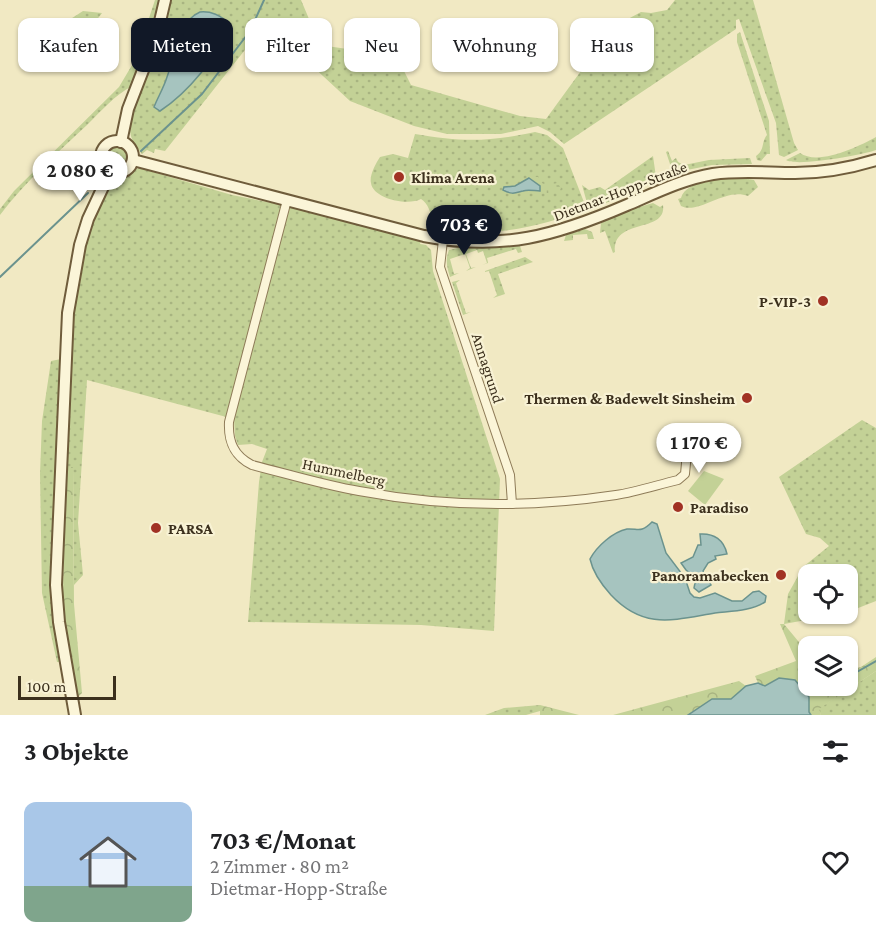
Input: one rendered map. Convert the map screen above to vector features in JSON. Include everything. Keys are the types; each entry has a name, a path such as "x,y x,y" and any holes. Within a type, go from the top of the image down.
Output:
{"main road":[{"path":"121,142 128,109 157,34 165,0"},
{"path":"121,142 131,149 133,160 124,172 110,172 102,163 102,152 110,143 121,142"},
{"name":"Dietmar-Hopp-Straße","path":"133,160 443,240 487,242 541,236 592,220 687,180 714,174 817,172 841,169 876,160"},
{"path":"75,715 57,602 59,496 68,313 80,245 88,219 110,172"}],"street":[{"name":"Hummelberg","path":"287,200 229,422 229,434 234,451 244,461 252,465 357,491 446,503 512,504 617,495 678,480 686,474 687,452"},
{"name":"Annagrund","path":"443,240 440,267 510,475 512,504"}],"green space":[{"path":"155,0 162,0 158,18 149,18"},
{"path":"168,0 301,0 309,18 245,18 245,50 233,65 233,18 161,18"},
{"path":"675,0 753,0 794,143 798,150 784,157 779,155 776,123 739,19 736,20 736,29 564,144 550,132 538,126 501,134 447,134 414,126 350,101 319,72 332,72 332,47 344,49 344,72 404,72 411,85 520,116 546,119 580,72 654,72 654,18 630,18 641,12 667,10"},
{"path":"83,11 102,13 98,18 72,18"},
{"path":"740,32 769,121 770,154 767,154 761,161 757,160 756,156 761,151 767,135 737,42 737,34"},
{"path":"131,67 131,72 138,72 132,86 108,104 53,157 0,215 0,209 14,191 119,87"},
{"path":"142,72 227,72 165,151 155,149 154,153 147,150 142,154 131,136 131,115"},
{"path":"535,132 547,135 563,148 587,210 548,222 495,232 431,226 430,211 421,199 408,202 392,200 373,189 371,183 372,173 380,157 393,154 408,158 415,134 475,140"},
{"path":"876,137 876,150 869,152 815,161 786,160 800,153 817,157 838,154"},
{"path":"116,144 125,147 129,155 127,164 119,169 118,163 111,160 106,162 105,159 106,150"},
{"path":"668,151 672,161 676,158 684,165 709,160 750,158 752,164 712,165 677,172 671,167 666,152"},
{"path":"653,156 656,177 649,185 589,210 582,185 589,190 600,187 605,190"},
{"path":"139,168 232,195 302,209 421,240 420,244 426,245 431,250 433,271 500,479 494,631 421,625 248,622 259,482 267,449 252,444 238,445 234,419 87,380 78,523 83,575 74,585 73,467 65,467 70,330 82,249 112,180"},
{"path":"538,177 546,185 558,183 561,189 551,193 540,191 540,186 532,179"},
{"path":"743,178 754,180 758,187 748,196 730,195 688,208 681,206 678,199 690,187 698,184"},
{"path":"653,203 660,207 663,205 662,214 657,220 622,234 616,241 613,253 605,231 600,233 601,223 629,210"},
{"path":"585,229 592,232 594,239 588,239 587,234 573,235 573,240 564,241 566,235"},
{"path":"520,246 522,252 518,253 516,249 487,258 488,263 482,265 487,263 483,251 478,253 477,250 466,254 471,268 476,267 466,271 470,268 465,254 450,259 454,274 459,273 450,277 447,264 449,250"},
{"path":"525,257 533,262 498,274 505,294 493,298 497,295 489,271 485,271"},
{"path":"460,280 456,283 466,313 471,312 463,315 452,282"},
{"path":"61,359 53,591 62,662 57,662 42,593 40,474 42,421 51,361"},
{"path":"862,420 876,428 876,601 858,608 858,564 807,564 829,546 820,538 806,534 779,477"},
{"path":"65,467 73,467 74,604 82,693 78,697 65,626 63,594"},
{"path":"704,471 724,479 705,505 688,491"},
{"path":"798,576 798,621 784,624 788,594"},
{"path":"780,624 784,624 798,641 798,684 795,680 779,678 765,686 758,683 755,676 796,661"},
{"path":"876,657 876,671 858,683 858,668"},
{"path":"876,671 876,715 821,715 818,709 838,696 858,696 858,683"},
{"path":"739,681 746,686 731,699 712,699 688,715 613,715"},
{"path":"838,696 819,709 821,715 811,715 809,712 809,697"},
{"path":"540,705 540,711 526,715 485,715 504,708"},
{"path":"540,705 579,715 540,715"}],"water":[{"path":"200,12 208,12 222,18 191,18"},
{"path":"169,72 202,72 181,95 160,111 154,107"},
{"path":"529,178 540,186 540,191 527,190 509,193 503,190 504,187 515,186"},
{"path":"652,522 657,524 666,553 685,578 690,593 694,597 700,598 715,593 732,601 742,601 753,592 759,591 766,596 765,602 747,609 672,620 647,618 623,606 601,583 590,559 601,545 616,533 627,529 642,529"},
{"path":"700,534 718,538 727,554 715,556 716,559 708,563 703,571 705,577 700,580 708,579 711,585 699,592 694,588 696,578 681,563 693,557 698,545 701,545"},
{"path":"779,678 795,680 798,684 798,696 809,697 811,715 688,715 712,699 731,699 746,686 758,683 765,686"}],"waterway":[{"path":"141,151 202,94 250,31 264,0"},
{"path":"0,277 88,193"},
{"path":"858,671 876,661"}],"place":[{"name":"Klima Arena","path":"399,177"},
{"name":"P-VIP-3","path":"823,301"},
{"name":"Thermen & Badewelt Sinsheim","path":"747,398"},
{"name":"Paradiso","path":"678,507"},
{"name":"PARSA","path":"156,528"},
{"name":"Panoramabecken","path":"781,575"}]}
